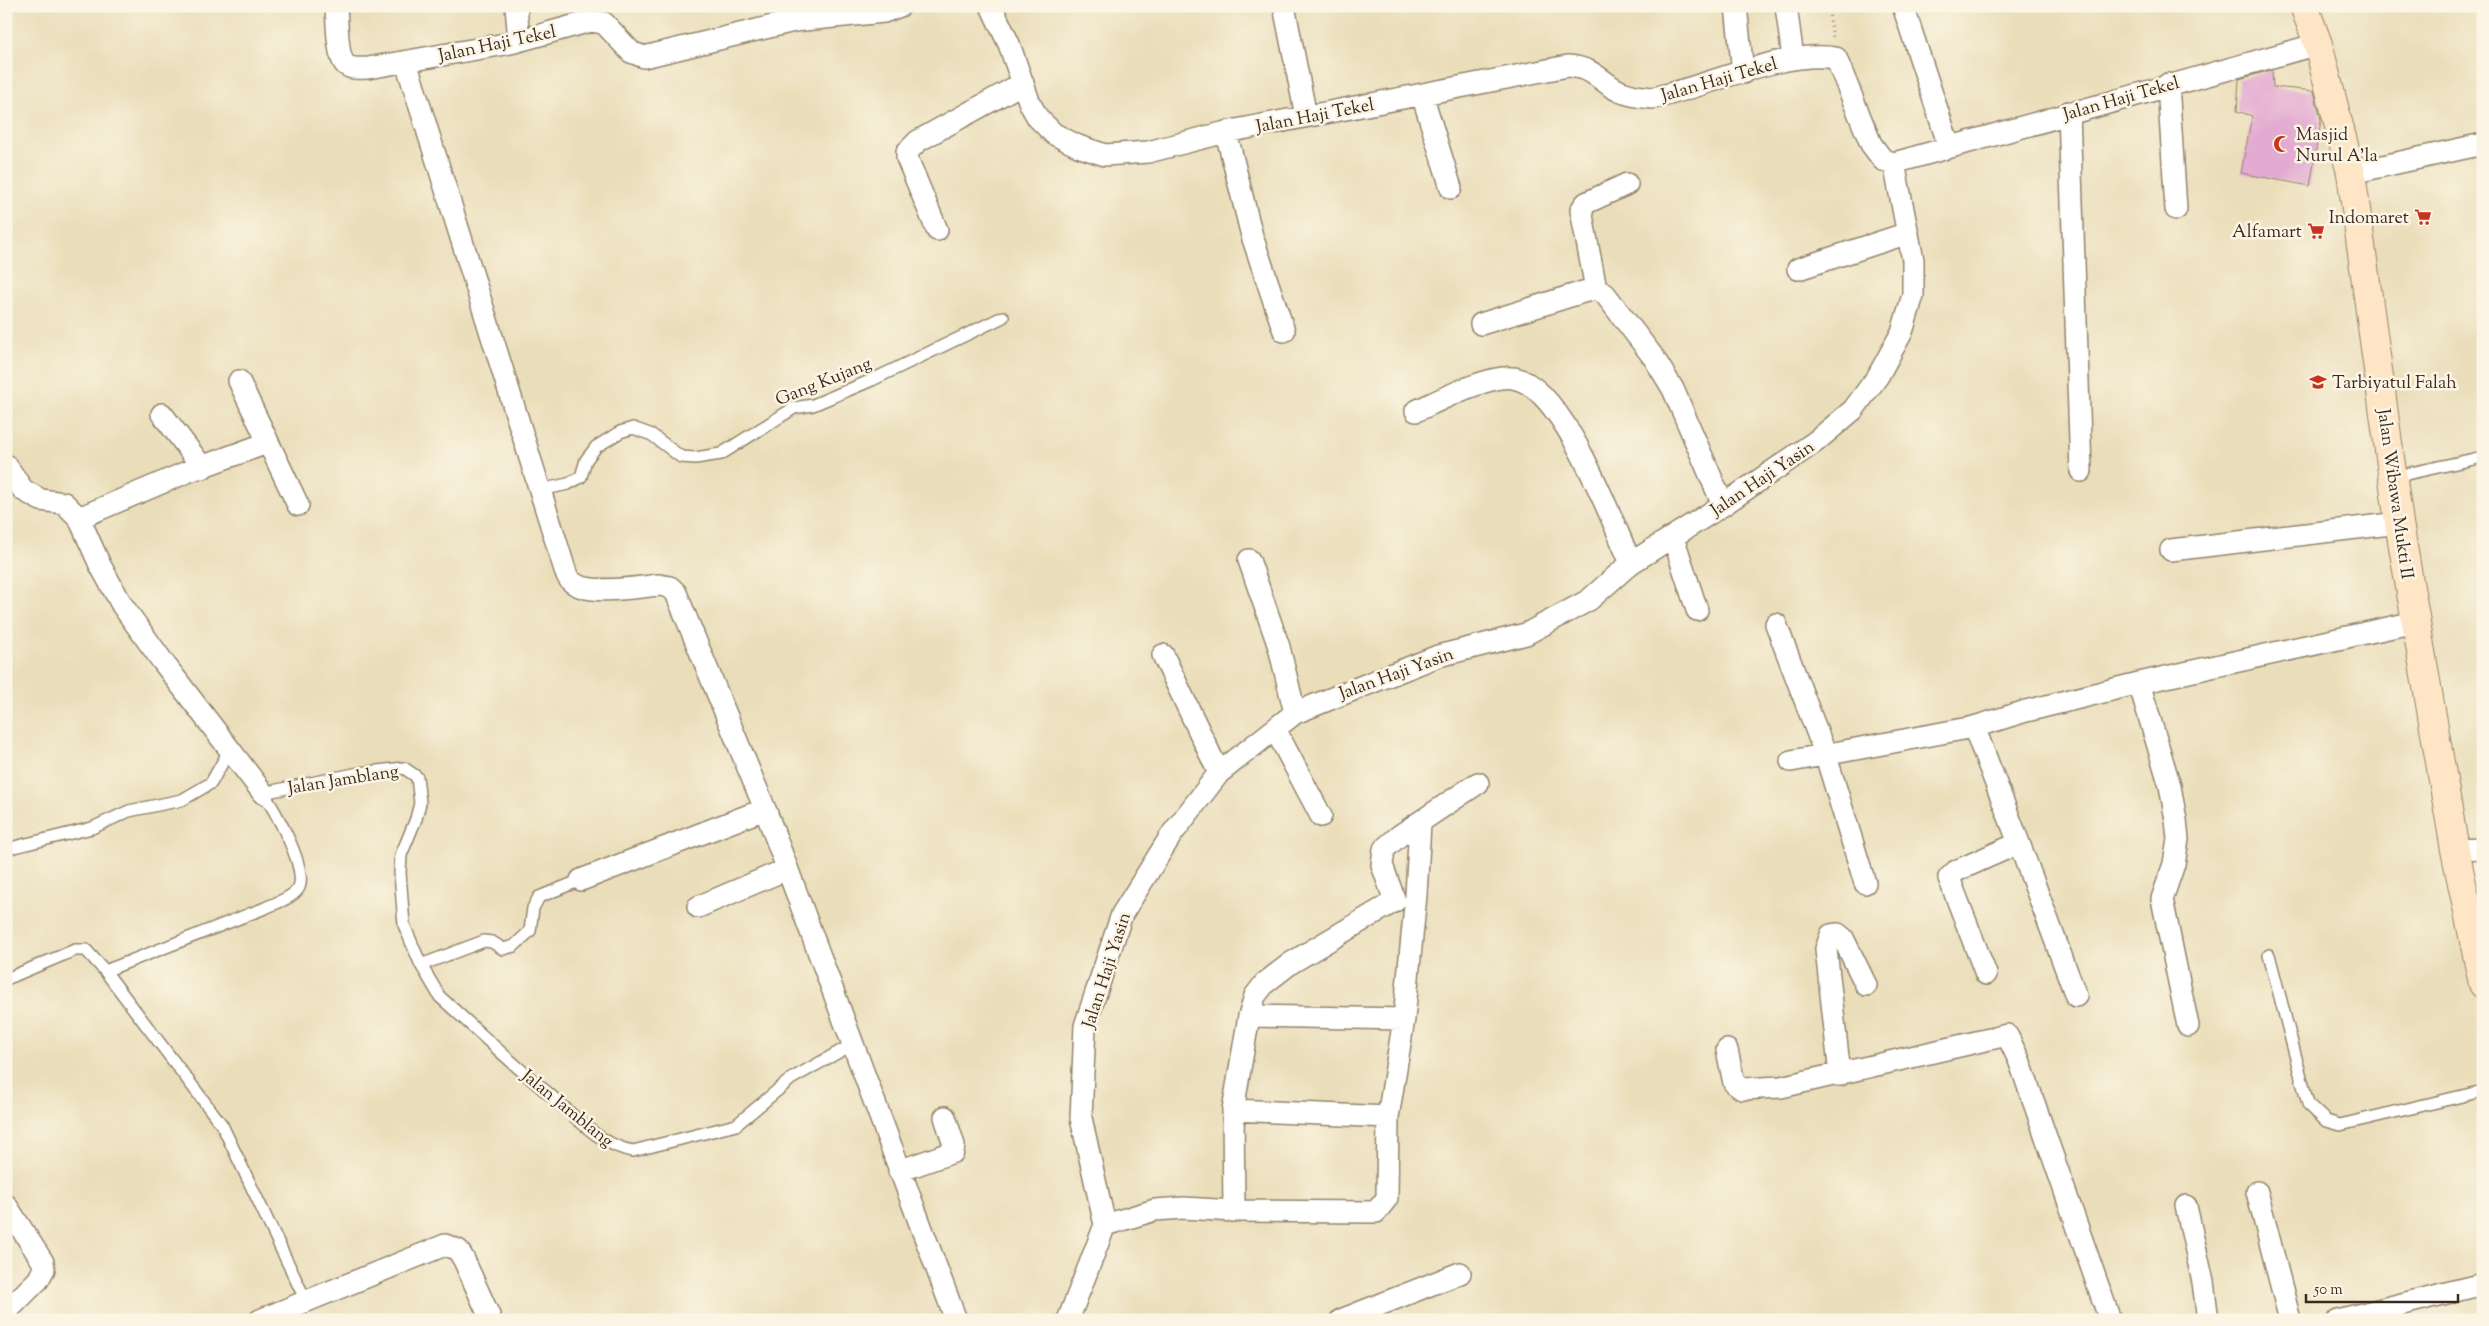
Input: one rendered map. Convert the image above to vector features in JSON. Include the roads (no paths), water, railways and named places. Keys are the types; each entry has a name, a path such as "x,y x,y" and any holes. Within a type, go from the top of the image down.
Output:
{"main road":[{"name":"Jalan Wibawa Mukti II","path":"2304,6 2318,44 2351,173 2399,524 2455,850 2475,905 2483,984"}],"street":[{"name":"Jalan Haji Tekel","path":"336,6 340,56 344,64 353,68 368,68 406,62 519,41 591,21 604,23 631,52 644,57 791,13 884,12 900,6"},
{"path":"516,6 519,41"},
{"name":"Jalan Haji Tekel","path":"991,6 1009,44 1030,104 1038,118 1054,134 1078,146 1105,155 1148,152 1226,132 1568,66 1580,67 1594,72 1614,88 1636,97 1653,98 1793,58 1825,56 1836,58 1871,144 1883,160 1894,163 2168,84 2318,44"},
{"path":"1284,6 1306,116"},
{"path":"1736,6 1742,73"},
{"path":"1786,6 1793,58"},
{"path":"1903,6 1949,146"},
{"path":"406,62 565,570 570,581 581,587 593,590 659,585 670,587 676,593 765,808 956,1320"},
{"path":"937,230 907,158 907,152 918,141 1023,83"},
{"path":"2168,84 2176,209"},
{"path":"1422,94 1451,188"},
{"path":"2069,112 2081,471"},
{"path":"1226,132 1252,236 1284,331"},
{"path":"2351,173 2483,144"},
{"name":"Jalan Haji Yasin","path":"1105,1225 1081,1118 1085,1026 1122,914 1172,834 1219,773 1295,713 1438,656 1526,634 1589,600 1631,563 1723,505 1815,442 1853,410 1878,376 1902,332 1913,295 1913,260 1894,163"},
{"path":"1627,184 1586,203 1581,210 1596,290 1610,299 1673,389 1723,505"},
{"path":"1798,269 1908,233"},
{"path":"1481,324 1596,290"},
{"path":"1416,410 1490,381 1512,378 1531,384 1545,398 1566,425 1592,476 1631,563"},
{"path":"239,381 267,444 298,504"},
{"path":"162,414 203,468"},
{"path":"79,518 188,472 267,444"},
{"name":"Jalan Jamblang","path":"6,465 23,490 41,500 64,503 79,518 100,565 122,605 263,793"},
{"path":"2171,550 2399,524"},
{"path":"1672,537 1697,610"},
{"path":"1249,560 1279,647 1295,713"},
{"path":"1791,761 1974,727 2026,711 2139,683 2415,622"},
{"path":"1776,624 1825,754 1865,884"},
{"path":"1163,655 1219,773"},
{"path":"2139,683 2170,786 2176,820 2178,839 2174,864 2162,899 2188,1026"},
{"path":"1974,727 2076,996"},
{"path":"1274,729 1322,816"},
{"path":"1395,901 1382,865 1384,850 1399,836 1420,824 1478,783"},
{"path":"581,880 765,808"},
{"path":"1068,1320 1105,1225 1155,1210 1184,1208 1234,1211 1376,1212 1387,1198 1388,1117 1404,1019 1416,896 1420,824"},
{"path":"1986,974 1949,878 1956,871 2019,843"},
{"path":"2455,850 2483,848"},
{"path":"698,907 787,869"},
{"path":"1234,1211 1233,1110 1249,1016 1255,996 1265,983 1292,963 1395,901 1416,896"},
{"path":"1840,1075 1826,949 1831,935 1838,934 1843,938 1866,985"},
{"path":"1249,1016 1404,1019"},
{"path":"1727,1050 1734,1083 1742,1089 1781,1087 1840,1075 2007,1034 2019,1060 2110,1320"},
{"path":"1233,1110 1388,1117"},
{"path":"900,1171 953,1152 954,1145 945,1117"},
{"path":"2256,1192 2290,1320"},
{"path":"6,1205 43,1262 44,1269 38,1280 6,1312"},
{"path":"2186,1206 2204,1282 2208,1320"},
{"path":"260,1320 445,1245 458,1250 491,1320"},
{"path":"1341,1320 1460,1273"},
{"path":"2338,1320 2483,1284"}],"lane":[{"name":"Gang Kujang","path":"540,490 568,484 581,477 586,460 596,446 620,432 634,428 652,435 681,457 695,458 721,454 794,408 813,405 880,376 1003,317"},
{"path":"2393,477 2483,457"},
{"path":"6,850 92,828 129,810 182,800 211,783 230,748"},
{"name":"Jalan Jamblang","path":"263,793 398,767 404,768 417,777 420,803 416,819 401,855 400,873 404,924 421,965 440,997 535,1083 605,1140 619,1148 633,1151 736,1125 791,1080 853,1044"},
{"path":"105,971 277,903 297,890 301,878 292,849 275,811 263,793"},
{"path":"421,965 484,941 492,942 503,949 514,946 530,931 533,908 539,897 581,880"},
{"path":"6,979 75,950 86,950 105,971 222,1125 306,1301"},
{"path":"2269,955 2308,1104 2326,1121 2340,1125 2483,1091"}],"place":[{"name":"Masjid Nurul A'la","path":"2282,144"},
{"name":"Indomaret","path":"2423,217"},
{"name":"Alfamart","path":"2316,231"},
{"name":"Tarbiyatul Falah","path":"2318,382"}]}
